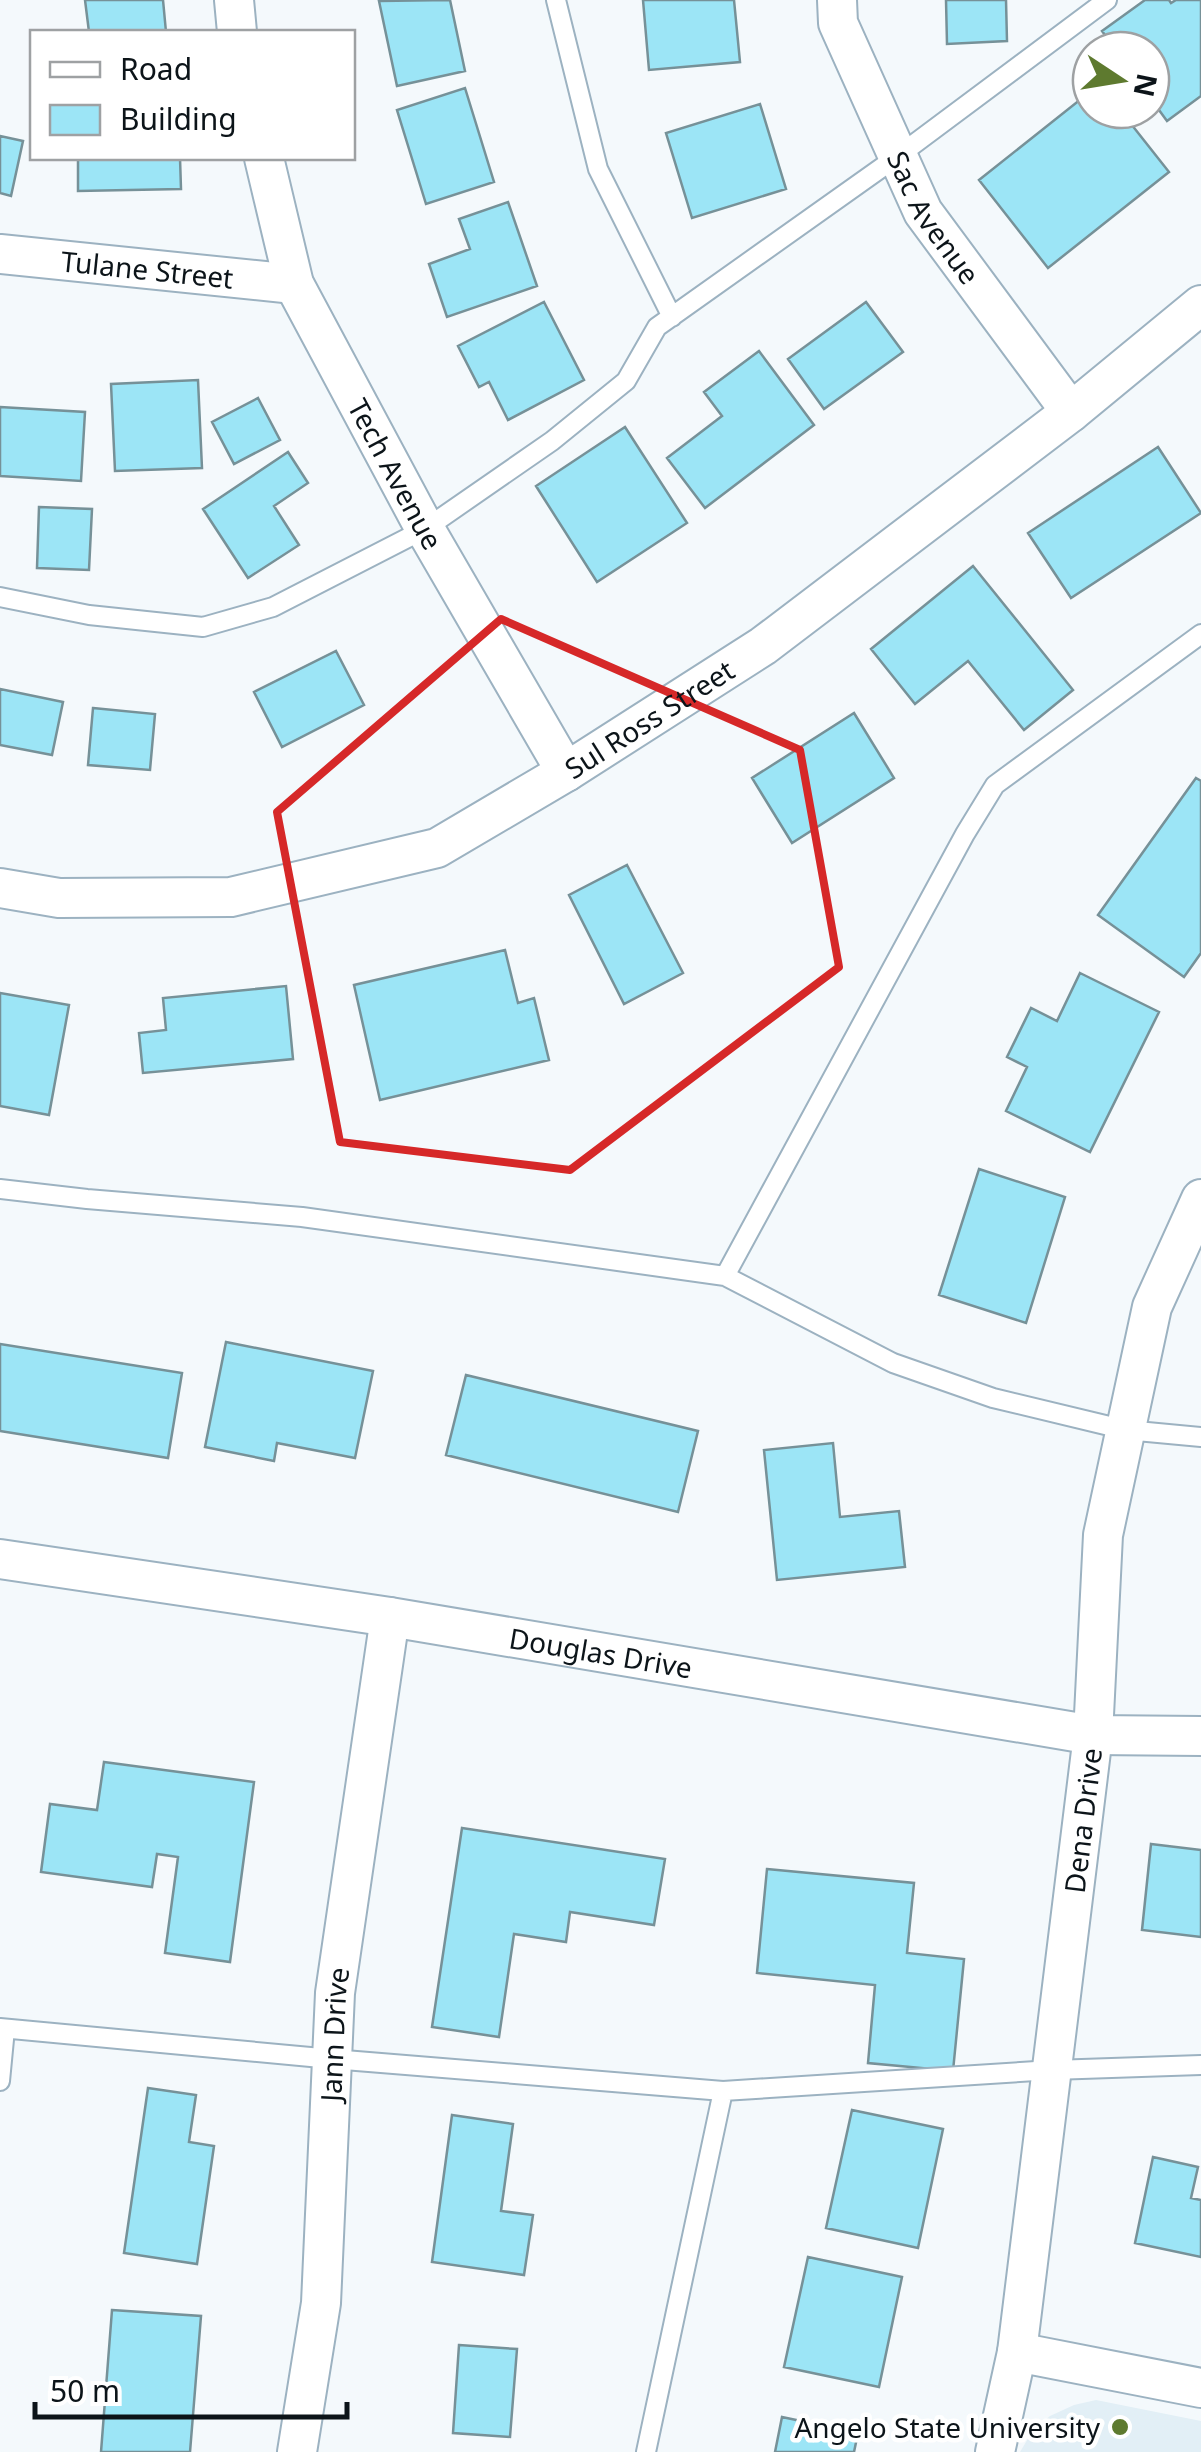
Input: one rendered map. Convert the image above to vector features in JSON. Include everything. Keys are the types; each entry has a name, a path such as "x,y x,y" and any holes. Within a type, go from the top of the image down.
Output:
{"street":[{"path":"234,0 237,30"},
{"name":"Sac Avenue","path":"837,0 838,23 923,212 1071,412"},
{"name":"Tech Avenue","path":"264,160 294,284 425,529 566,772"},
{"name":"Tulane Street","path":"0,254 294,284"},
{"name":"Sul Ross Street","path":"0,888 59,898 231,897 437,848 566,772 763,646 1071,412 1201,305"},
{"name":"Dena Drive","path":"995,2452 1017,2352 1093,1735 1103,1535 1152,1307 1201,1200"},
{"name":"Douglas Drive","path":"0,1559 390,1617 1093,1735 1201,1736"},
{"name":"Jann Drive","path":"298,2452 320,2303 336,1993 390,1617"},
{"path":"1017,2352 1201,2388"}],"lane":[{"path":"556,0 598,169 672,317"},
{"path":"0,596 89,615 203,627 272,607 425,529 552,440 626,381 657,328 1107,0"},
{"path":"725,1276 995,785 1201,634"},
{"path":"0,1189 87,1200 302,1216 725,1276 893,1364 993,1398 1126,1430 1201,1437"},
{"path":"0,2081 2,2028 332,2060 723,2091 1052,2070 1201,2065"},
{"path":"646,2452 723,2091"}],"highlighted area":[{"path":"501,619 800,750 839,967 570,1170 340,1142 277,812"}],"shaded area":[{"name":"Angelo State University","path":"1096,2400 1201,2421 1201,2452 1020,2452 1032,2432 1050,2416"}],"building":[{"path":"85,0 163,0 166,30 89,30"},
{"path":"450,0 465,71 397,86 379,1"},
{"path":"643,0 734,0 740,62 649,70"},
{"path":"946,0 1006,0 1007,41 947,44"},
{"path":"1145,0 1201,0 1201,96 1171,118 1171,30 1103,30"},
{"path":"465,88 494,182 426,204 397,110"},
{"path":"760,104 786,189 692,218 666,133"},
{"path":"1071,107 1071,130 1136,130 1169,172 1048,268 979,180"},
{"path":"0,136 23,141 11,196 0,193"},
{"path":"78,160 180,160 181,189 78,191"},
{"path":"508,202 537,286 447,317 429,264 470,249 459,219"},
{"path":"544,302 584,380 508,420 489,382 479,387 458,346"},
{"path":"866,302 903,352 824,409 788,359"},
{"path":"759,351 814,425 705,508 667,458 722,416 704,392"},
{"path":"198,380 202,468 115,471 111,384"},
{"path":"258,398 280,440 234,464 212,422"},
{"path":"0,407 85,412 81,481 0,476"},
{"path":"625,427 687,523 597,582 536,486"},
{"path":"1158,447 1201,513 1071,598 1028,533"},
{"path":"288,452 308,483 274,506 299,545 248,578 203,509"},
{"path":"39,507 92,509 89,570 37,568"},
{"path":"973,566 1073,690 1024,730 968,661 915,704 871,649"},
{"path":"336,651 364,705 282,747 254,692"},
{"path":"0,689 63,702 52,755 0,745"},
{"path":"93,708 155,714 150,770 88,765"},
{"path":"854,713 894,778 792,843 752,778"},
{"path":"1196,778 1201,781 1201,953 1184,977 1098,915"},
{"path":"627,865 683,973 624,1004 569,895"},
{"path":"505,950 518,1003 534,998 549,1060 380,1100 354,985"},
{"path":"1080,973 1159,1012 1090,1152 1006,1111 1027,1067 1007,1057 1031,1008 1057,1021"},
{"path":"286,986 293,1059 143,1073 139,1033 166,1030 163,998"},
{"path":"0,993 69,1005 49,1115 0,1106"},
{"path":"979,1169 1065,1197 1026,1323 939,1295"},
{"path":"226,1342 373,1371 355,1458 277,1443 274,1461 205,1447"},
{"path":"0,1344 182,1373 168,1458 0,1431"},
{"path":"466,1375 698,1431 678,1512 446,1455"},
{"path":"833,1443 840,1517 899,1511 905,1567 777,1580 764,1450"},
{"path":"104,1762 254,1782 230,1962 165,1953 178,1857 157,1854 152,1887 41,1872 50,1804 97,1810"},
{"path":"462,1828 665,1859 654,1925 570,1912 566,1942 514,1934 499,2037 432,2027"},
{"path":"1151,1844 1201,1850 1201,1937 1142,1930"},
{"path":"767,1869 914,1883 907,1953 964,1959 953,2071 868,2063 875,1985 757,1973"},
{"path":"148,2088 196,2095 189,2142 214,2146 197,2264 124,2253"},
{"path":"852,2110 943,2129 918,2248 826,2228"},
{"path":"452,2115 513,2124 501,2211 533,2215 524,2275 432,2262"},
{"path":"1153,2157 1198,2167 1191,2198 1201,2200 1201,2257 1135,2243"},
{"path":"808,2257 902,2277 879,2387 784,2367"},
{"path":"112,2310 201,2316 190,2452 101,2452"},
{"path":"459,2345 517,2349 510,2437 453,2433"},
{"path":"782,2417 858,2433 854,2452 775,2452"}],"place":[{"name":"Angelo State University","path":"1120,2427"}]}
